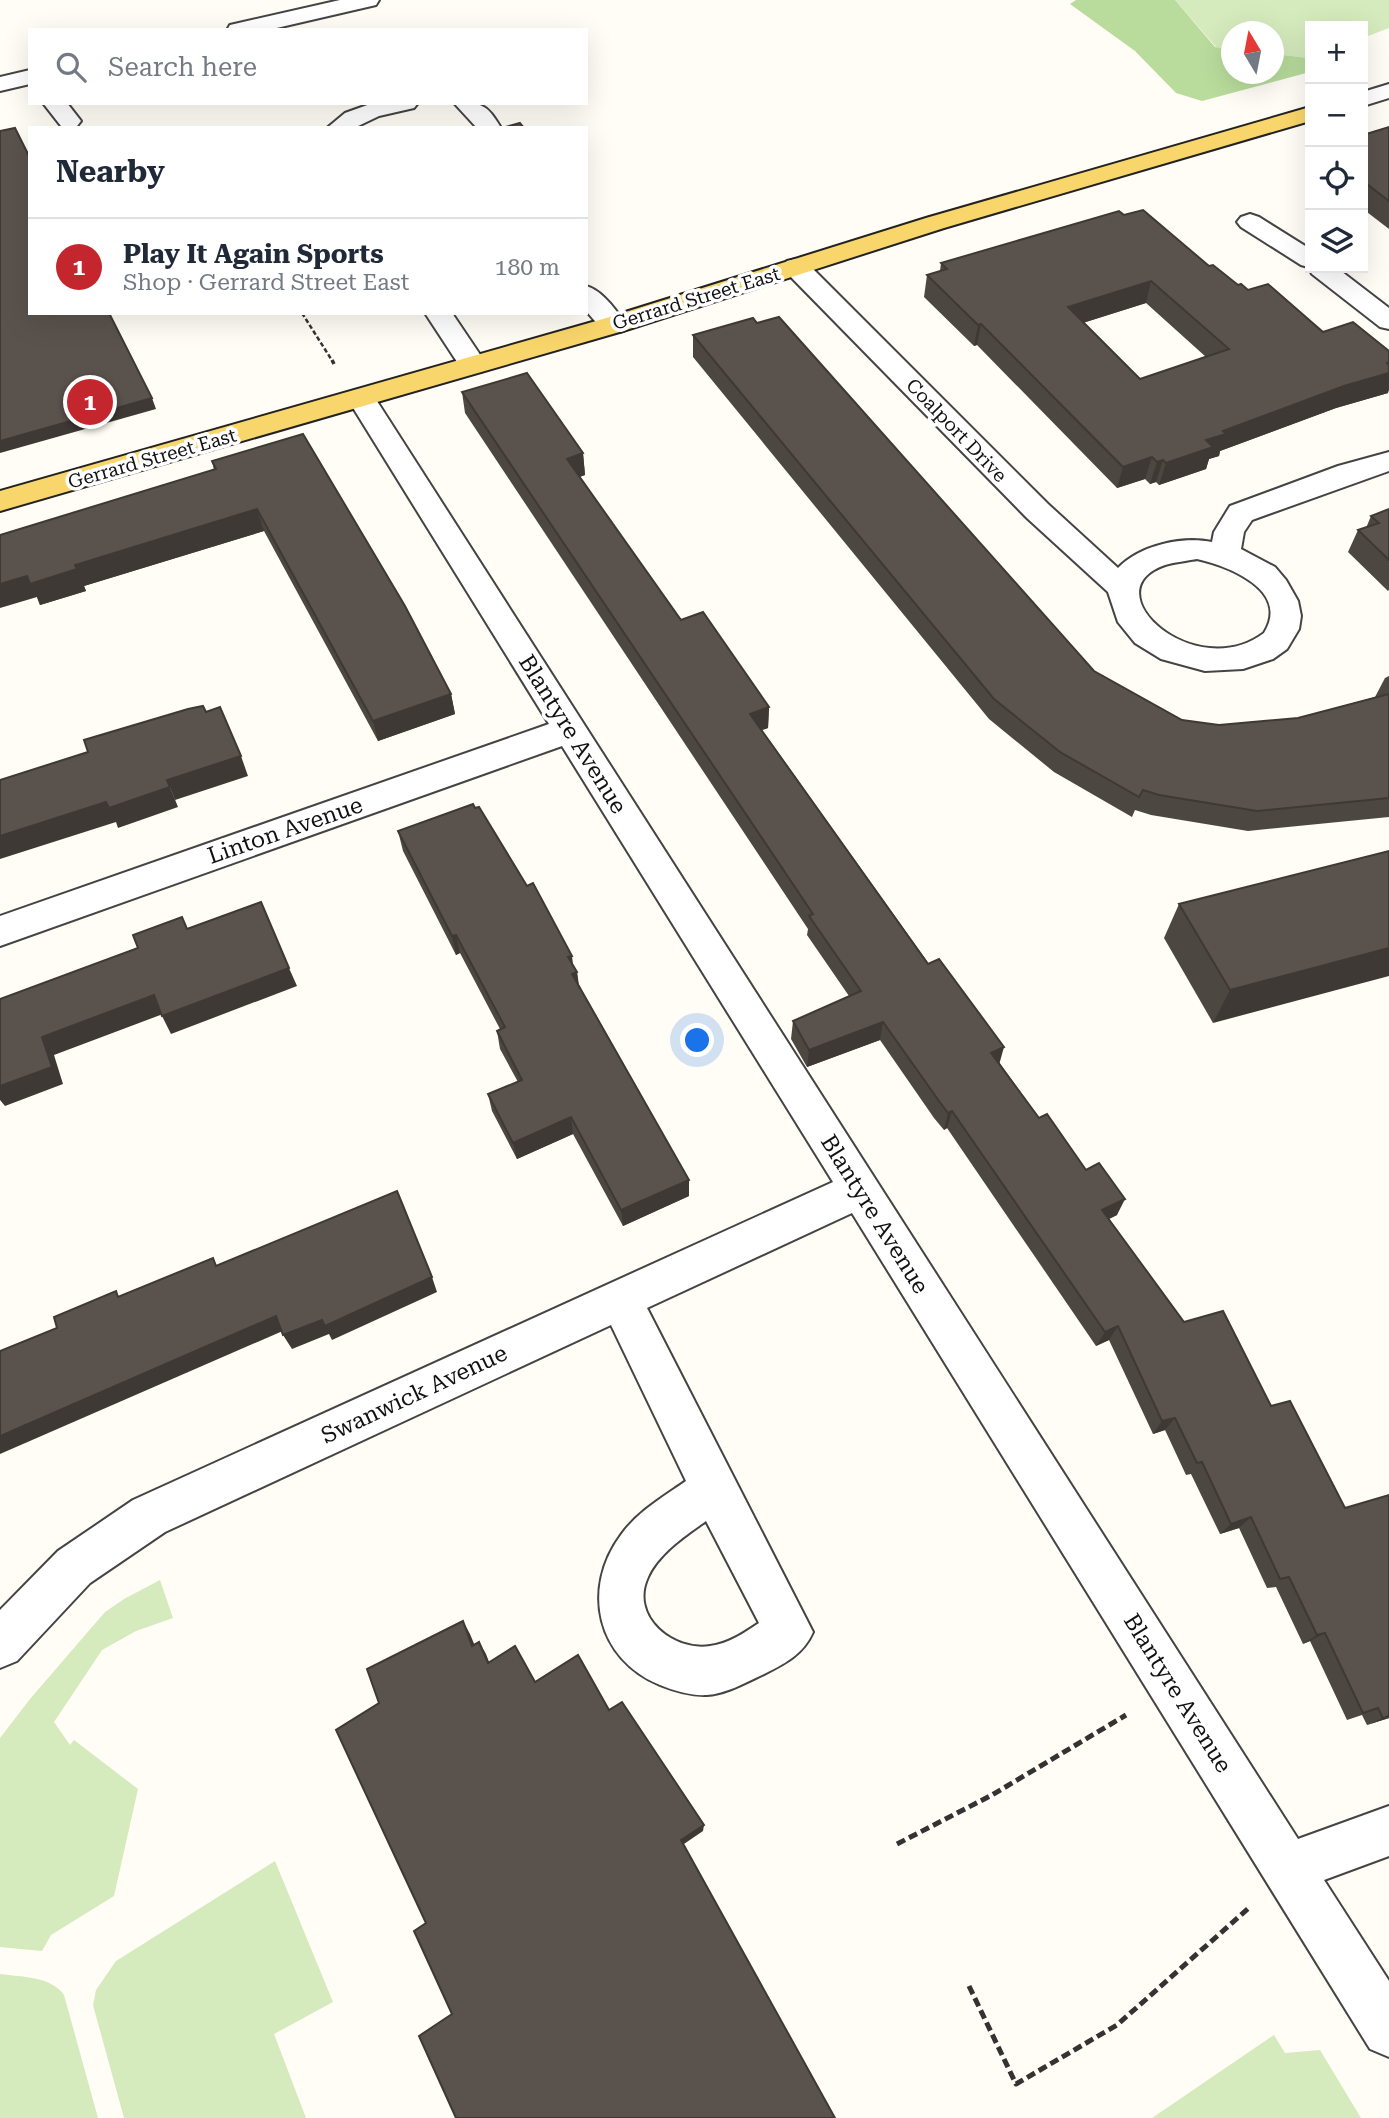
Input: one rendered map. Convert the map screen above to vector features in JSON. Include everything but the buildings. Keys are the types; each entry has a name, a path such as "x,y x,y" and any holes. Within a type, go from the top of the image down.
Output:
{"main road":[{"name":"Gerrard Street East","path":"0,501 613,325 1086,178 1305,115"}],"street":[{"path":"247,28 368,0"},
{"path":"2,83 28,77"},
{"path":"2,83 28,91"},
{"path":"1368,97 1389,91"},
{"path":"341,126 345,121 372,111 398,105"},
{"path":"468,105 482,116 488,126"},
{"path":"1250,222 1305,257"},
{"name":"Coalport Drive","path":"796,267 1030,506 1122,588"},
{"path":"1327,273 1389,321"},
{"path":"588,296 613,325"},
{"path":"439,315 473,365"},
{"name":"Blantyre Avenue","path":"361,398 1389,2030"},
{"path":"1225,554 1229,532 1241,513 1348,473 1389,461"},
{"path":"1198,549 1225,554 1249,564 1268,578 1282,595 1287,613 1283,631 1271,645 1252,656 1227,661 1200,660 1173,652 1150,640 1133,624 1123,606 1122,588 1131,572 1148,558 1171,551 1198,549"},
{"name":"Linton Avenue","path":"0,931 570,730"},
{"name":"Swanwick Avenue","path":"0,1644 74,1567 124,1530 149,1516 859,1190"},
{"path":"621,1300 714,1489"},
{"path":"1288,1868 1389,1831"}],"path":[{"path":"303,315 334,365"},
{"path":"897,1844 992,1795 1126,1715"},
{"path":"969,1986 1016,2084 1117,2025 1251,1906"}],"green space":[{"path":"1076,0 1175,0 1215,47 1221,48 1221,84 1265,84 1202,101 1176,93 1135,51 1070,4"},
{"path":"1175,0 1389,0 1389,28 1368,36 1368,21 1305,21 1305,58 1284,55 1284,21 1221,21 1221,48 1216,47"},
{"path":"1284,55 1305,58 1305,73 1284,79"},
{"path":"160,1580 173,1618 136,1631 102,1650 54,1722 70,1745 74,1740 138,1789 114,1896 51,1935 42,1951 0,1947 0,1738 105,1612"},
{"path":"275,1861 333,2002 274,2034 306,2118 124,2118 93,2005 96,1990 116,1961"},
{"path":"0,1974 44,1981 64,1995 98,2118 0,2118"},
{"path":"1274,2035 1285,2053 1320,2050 1361,2118 1152,2118"}],"place":[{"name":"Play It Again Sports","path":"90,402"}]}
